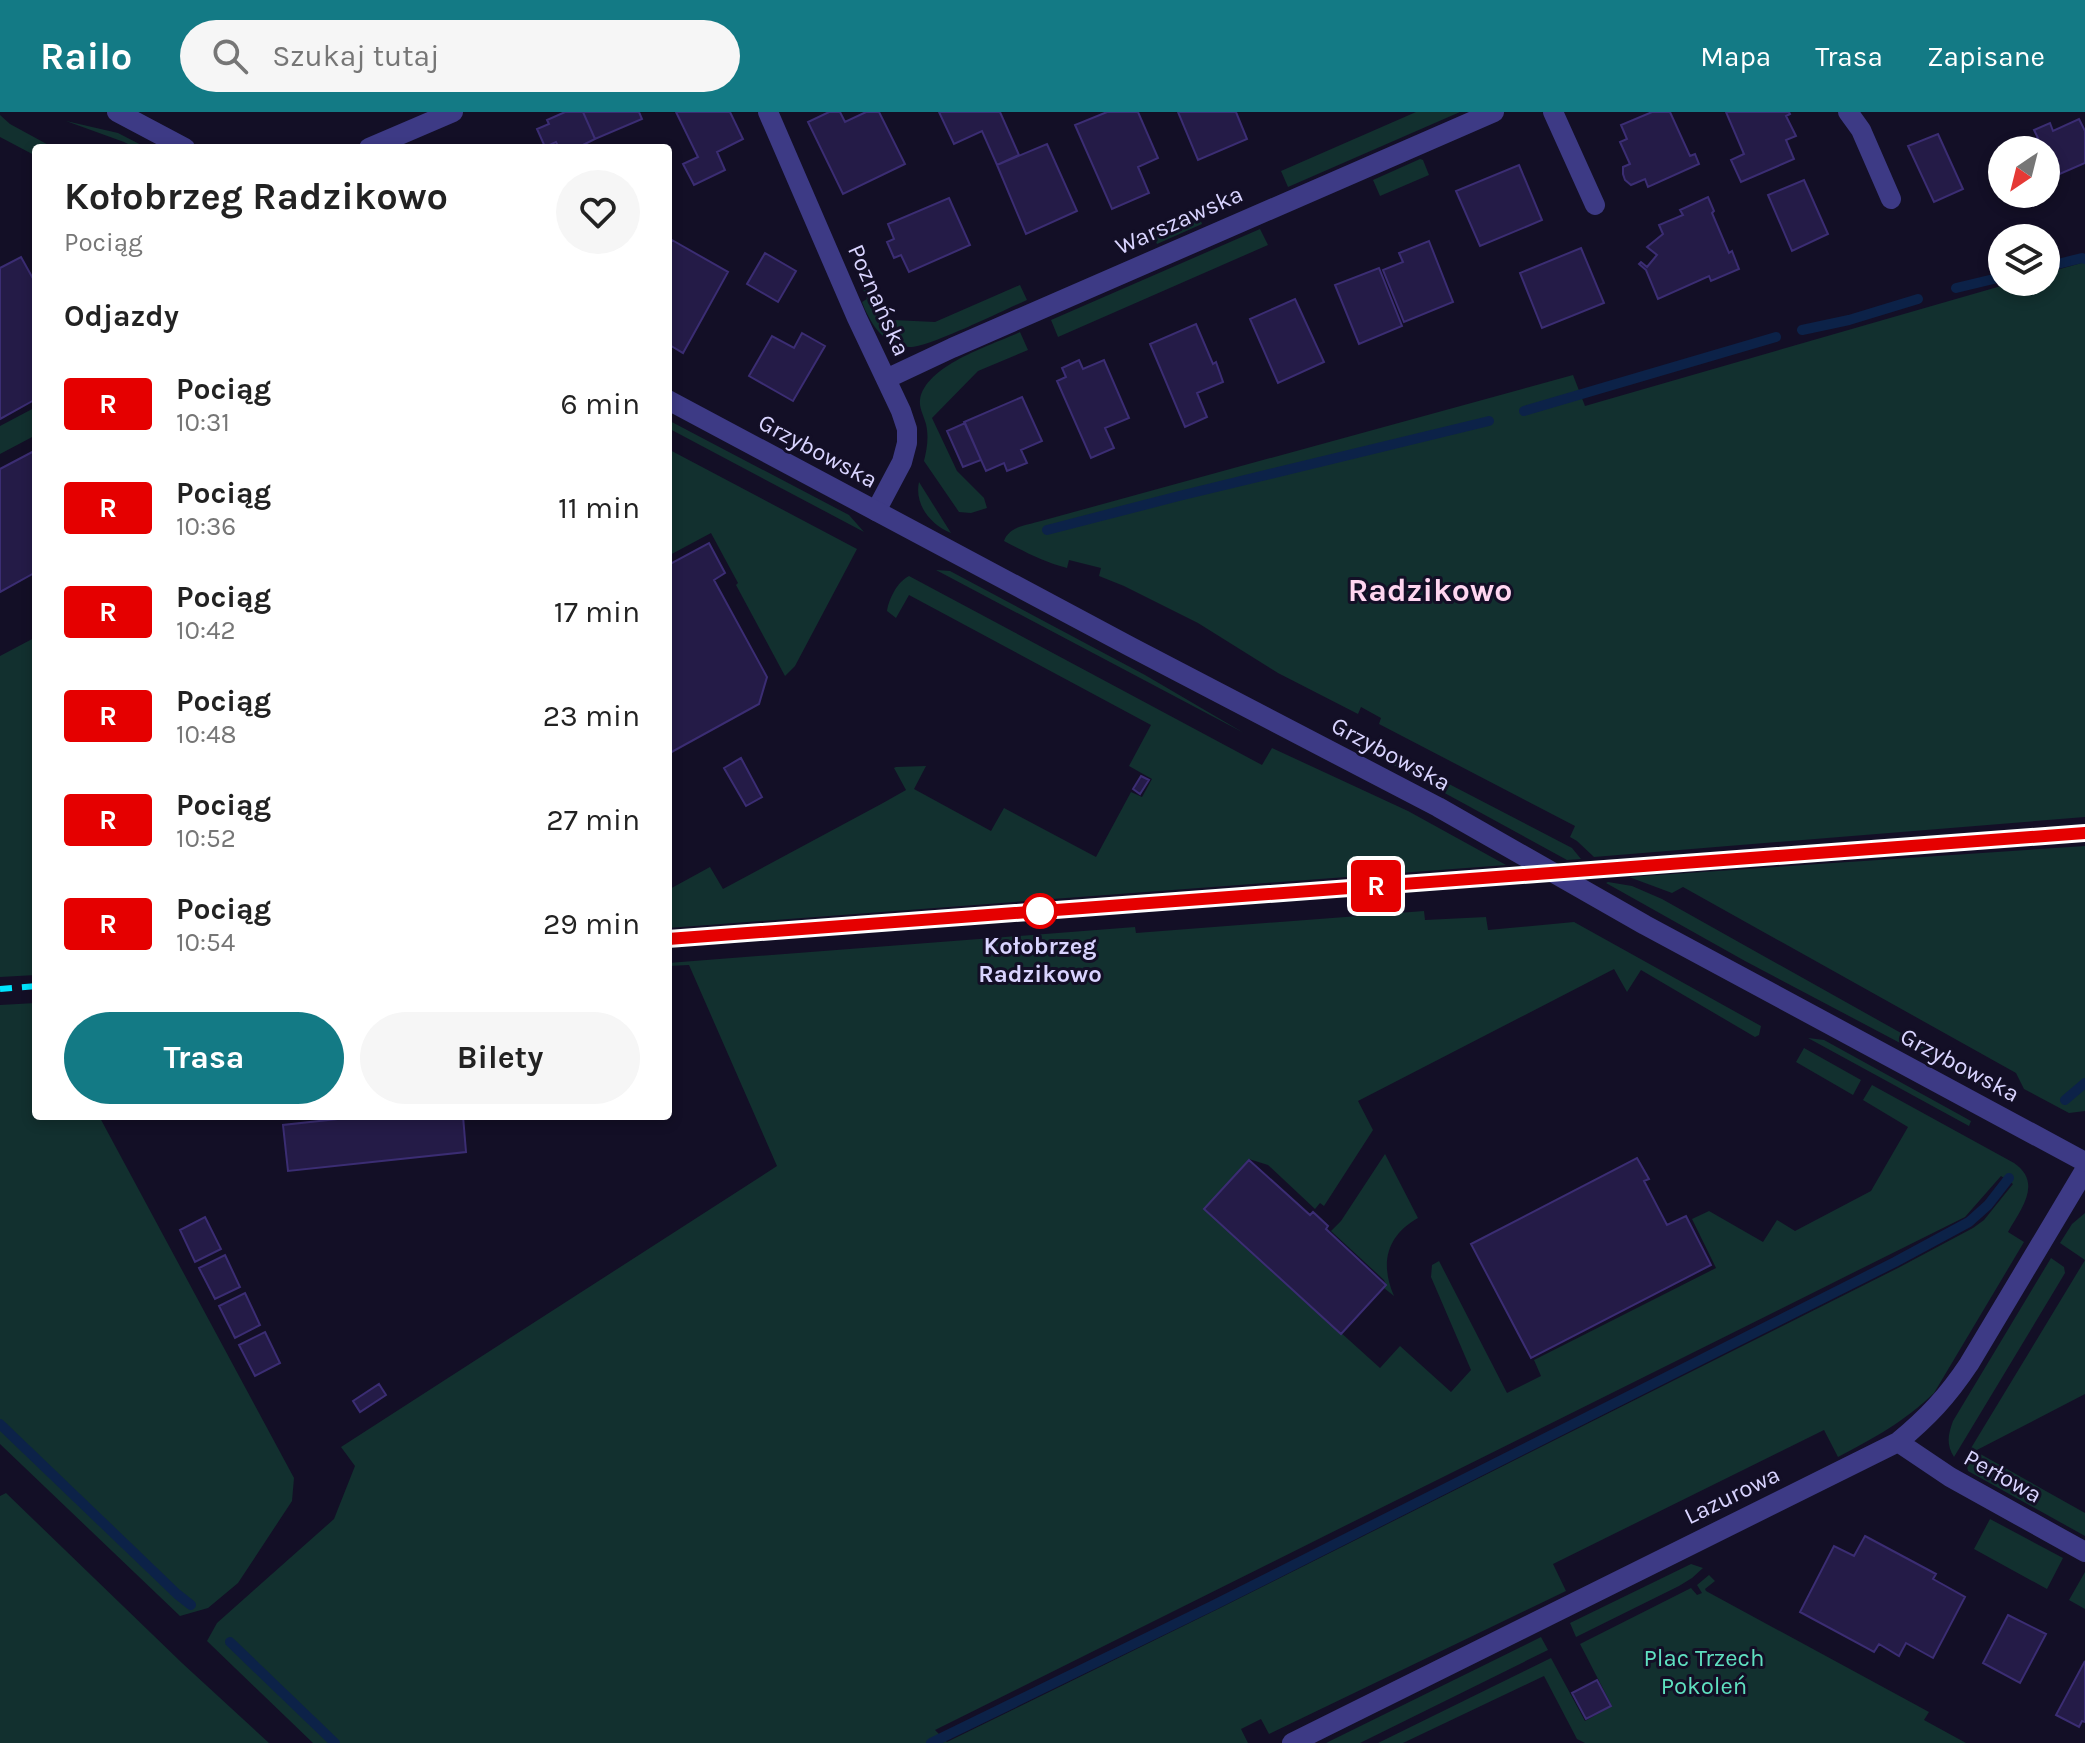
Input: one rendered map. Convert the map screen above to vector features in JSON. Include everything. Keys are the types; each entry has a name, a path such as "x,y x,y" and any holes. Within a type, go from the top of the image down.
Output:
{"street":[{"path":"117,112 177,144"},
{"path":"378,144 453,112"},
{"name":"Poznańska","path":"768,112 907,429 902,462 876,511"},
{"name":"Warszawska","path":"886,379 1494,112"},
{"path":"1553,112 1595,205"},
{"path":"1848,112 1861,130 1891,199"},
{"name":"Grzybowska","path":"672,402 1438,807 1645,925 2085,1162"},
{"name":"Lazurowa","path":"1292,1743 1898,1442 1928,1418 1949,1394 2085,1170"},
{"name":"Perłowa","path":"1898,1442 1950,1477 2085,1552"}],"green space":[{"path":"1416,112 1460,112 1288,187 1281,171"},
{"path":"0,115 47,144 32,144 32,154 0,137"},
{"path":"66,121 118,133 139,144 124,142"},
{"path":"1420,159 1429,175 1380,196 1373,180"},
{"path":"1196,208 1202,224 1157,244 1150,228"},
{"path":"1260,229 1268,245 1058,337 1051,320"},
{"path":"2085,262 2085,817 1594,857 1570,837 1575,826 1379,724 1381,718 1361,707 1358,714 1278,673 1198,623 1099,576 1101,568 1069,560 1067,568 1042,560 1004,541 1010,532 1025,525 1573,375 1585,406 1988,290 1988,296 2060,296 2060,269"},
{"path":"867,271 879,301 893,320 935,322 1020,285 1027,300 932,342 909,347 892,342 879,332 865,310 862,302 867,299 857,275"},
{"path":"1020,332 1028,350 978,371 932,418 957,471 984,498 987,508 971,513 959,512 924,461 927,434 920,400 934,376 946,367"},
{"path":"32,409 32,437 0,454 0,426"},
{"path":"672,422 849,515 864,532 672,430"},
{"path":"672,451 857,549 795,666 785,676 736,585 738,583 711,533 672,554"},
{"path":"919,482 951,533 937,525 926,513 919,499"},
{"path":"936,570 950,571 1145,675 1244,733"},
{"path":"909,576 1262,765 1272,748 1408,811 1506,865 672,928 672,888 710,867 723,889 883,803 906,790 896,767 926,766 914,789 991,831 1004,808 1096,857 1131,792 1142,797 1152,779 1129,766 1151,725 909,595 896,618 887,611 888,606 897,587"},
{"path":"32,639 32,975 0,977 0,656"},
{"path":"1372,744 1572,848 1581,859 1567,860 1377,756"},
{"path":"2085,846 2085,1111 2069,1113 2024,1089 2016,1073 1683,887 1672,893 1629,877"},
{"path":"1608,882 1632,886 1662,899 1992,1084 1989,1090 1745,961"},
{"path":"1424,911 1425,920 1486,917 1488,930 1574,922 1761,1026 1759,1035 1755,1037 1641,970 1627,992 1614,969 1358,1101 1373,1130 1324,1206 1320,1203 1315,1209 1268,1165 1249,1159 1204,1209 1380,1368 1400,1346 1451,1392 1471,1370 1431,1277 1432,1265 1439,1261 1507,1393 1541,1376 1534,1360 1716,1268 1692,1219 1709,1211 1763,1242 1777,1220 1795,1231 1871,1191 1908,1127 1863,1100 1872,1085 2014,1163 2023,1171 2027,1179 2027,1196 2008,1232 2024,1242 1934,1393 1888,1429 1838,1457 1824,1430 1553,1564 1566,1591 1269,1734 1261,1719 1241,1729 1248,1743 313,1743 207,1641 217,1623 334,1519 355,1466 341,1447 777,1166 689,965 672,966 672,963 1135,927 1136,933","holes":["2001,1176 2013,1184 1984,1220 1898,1268 947,1742 935,1730 1965,1217"]},
{"path":"32,1003 32,1120 101,1120 294,1478 292,1501 238,1583 208,1608 180,1616 0,1444 0,1005"},
{"path":"1808,1038 1824,1040 1971,1121 1969,1126"},
{"path":"1804,1048 1861,1080 1853,1095 1796,1062"},
{"path":"1385,1154 1418,1218 1399,1233 1389,1252 1387,1273 1394,1296 1384,1288 1384,1280 1331,1231 1341,1221"},
{"path":"2085,1213 2085,1260 2060,1243 2072,1224"},
{"path":"2051,1258 2064,1267 2065,1273 1954,1457 1949,1439 1953,1421"},
{"path":"2085,1260 2085,1394 1975,1451 2085,1513 2085,1536 1968,1471 1965,1458"},
{"path":"6,1493 269,1743 0,1743 0,1496"},
{"path":"1990,1519 2063,1558 2047,1589 1974,1549"},
{"path":"1691,1564 1703,1568 1679,1586 1576,1637 1570,1623"},
{"path":"2085,1572 2085,1609 2069,1600"},
{"name":"Plac Trzech Pokoleń","path":"1709,1575 1715,1581 1706,1591 1929,1712 1924,1720 1966,1743 1585,1743 1577,1739 1544,1676 1403,1743 1378,1743 1551,1658 1585,1721 1612,1706 1580,1644 1691,1588 1697,1595 1702,1593 1697,1585"},
{"path":"1541,1637 1548,1650 1360,1743 1326,1743"}],"building":[{"path":"565,112 583,112 595,139 585,144 544,144 537,129 549,124 547,120"},
{"path":"583,112 639,112 642,119 595,139"},
{"path":"676,112 730,112 743,139 717,152 725,170 694,185 683,164 698,157"},
{"path":"829,112 840,112 845,122 866,112 879,112 905,164 843,194 808,122"},
{"path":"939,112 1000,112 1019,155 997,165 982,131 954,144"},
{"path":"1107,112 1138,112 1158,158 1138,167 1149,193 1112,209 1075,125"},
{"path":"1178,112 1236,112 1247,139 1198,160"},
{"path":"1652,112 1670,112 1690,156 1695,154 1699,164 1648,187 1645,179 1631,185 1623,174 1623,167 1630,164 1620,142 1627,139 1621,125"},
{"path":"1726,112 1789,112 1786,116 1796,136 1786,140 1794,159 1741,182 1731,160 1744,154"},
{"path":"2079,119 2085,131 2085,163 2060,174 2060,136 2037,136 2034,130 2050,123 2053,131"},
{"path":"1938,134 1963,189 1934,202 1908,146"},
{"path":"1047,144 1077,211 1026,234 997,165"},
{"path":"1519,165 1542,220 1480,246 1456,191"},
{"path":"1804,180 1828,234 1792,251 1768,195"},
{"path":"1708,197 1729,253 1732,251 1739,269 1711,281 1709,276 1658,299 1646,270 1639,264 1641,262 1647,267 1657,255 1647,247 1663,234 1659,225 1683,215 1680,210"},
{"path":"949,198 970,245 909,272 901,255 894,258 887,242 894,239 888,224"},
{"path":"672,240 728,272 683,353 672,346"},
{"path":"1429,241 1453,302 1404,322 1383,270 1403,262 1399,253"},
{"path":"1581,248 1604,303 1542,328 1520,273"},
{"path":"765,253 796,271 778,302 747,284"},
{"path":"21,257 32,277 32,401 0,419 0,268"},
{"path":"1379,268 1402,326 1359,344 1335,285"},
{"path":"1295,299 1324,362 1278,383 1250,319"},
{"path":"1196,324 1223,382 1197,393 1207,417 1185,427 1150,344"},
{"path":"802,333 825,346 793,401 749,376 772,336 794,348"},
{"path":"1079,360 1083,369 1104,360 1129,418 1105,428 1114,448 1091,458 1057,381 1066,377 1062,368"},
{"path":"1022,397 1042,441 1021,450 1027,463 1007,471 1004,463 986,471 964,422"},
{"path":"965,423 981,460 963,467 947,431"},
{"path":"32,452 32,574 0,592 0,469"},
{"path":"709,543 725,573 714,580 767,677 759,704 672,752 672,563"},
{"path":"741,758 762,797 746,806 724,768"},
{"path":"1141,776 1149,780 1140,794 1133,789"},
{"path":"329,1120 463,1120 466,1152 288,1171 283,1125"},
{"path":"1637,1158 1649,1179 1644,1181 1667,1225 1686,1216 1711,1265 1531,1358 1471,1244"},
{"path":"1249,1160 1310,1215 1313,1212 1328,1226 1326,1229 1386,1285 1341,1334 1204,1209"},
{"path":"205,1217 221,1249 195,1262 180,1230"},
{"path":"225,1255 240,1287 215,1299 199,1268"},
{"path":"245,1293 260,1325 235,1338 219,1306"},
{"path":"265,1332 280,1363 255,1376 239,1345"},
{"path":"379,1384 386,1395 360,1412 353,1401"},
{"path":"1865,1536 1936,1574 1933,1579 1965,1597 1933,1658 1906,1643 1899,1656 1879,1644 1874,1652 1800,1612 1834,1546 1854,1556"},
{"path":"2008,1615 2046,1634 2020,1683 1983,1663"},
{"path":"2085,1661 2085,1722 2082,1721 2079,1727 2056,1715"},
{"path":"1597,1680 1611,1706 1586,1719 1572,1693"}],"waterway":[{"path":"2060,264 2085,259"},
{"path":"1956,288 1988,280"},
{"path":"1802,330 1849,320 1918,299"},
{"path":"1524,411 1776,337"},
{"path":"1047,530 1489,421"},
{"path":"2065,1100 2085,1083"},
{"path":"931,1743 1214,1605 1895,1262 1969,1222 1988,1205 2009,1178"},
{"path":"0,1424 191,1605"},
{"path":"230,1642 335,1743"}],"railway":[{"path":"672,939 2085,833"},
{"path":"0,989 32,986"}],"train":[{"name":"R","path":"672,939 2085,833"}],"place":[{"name":"Kołobrzeg Radzikowo","path":"1040,911"}],"district":[{"name":"Radzikowo","path":"1430,590"}]}
